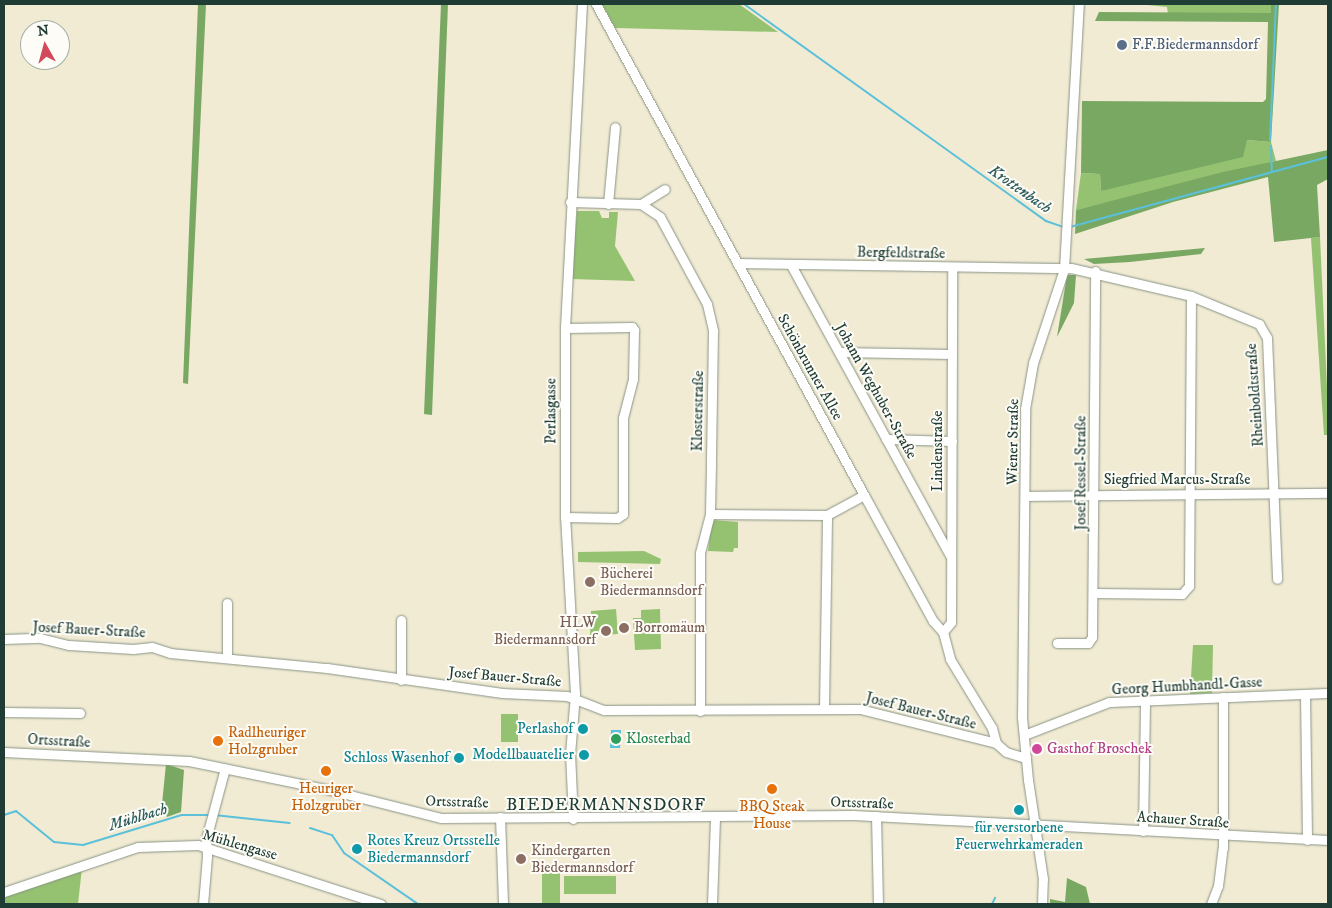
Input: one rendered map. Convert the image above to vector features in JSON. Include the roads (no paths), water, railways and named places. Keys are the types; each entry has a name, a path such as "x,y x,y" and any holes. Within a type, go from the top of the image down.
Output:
{"street":[{"name":"Perlasgasse","path":"573,819 570,754 575,698 565,517 565,328 570,202 582,4"},
{"name":"Schönbrunner Allee","path":"596,4 933,621 943,632 950,659 992,728 996,743"},
{"name":"Wiener Straße","path":"1042,904 1043,879 1024,735 1023,505 1026,496 1025,409 1033,363 1064,269 1079,4"},
{"path":"608,204 615,127"},
{"path":"570,202 641,204 665,189"},
{"name":"Klosterstraße","path":"641,204 660,217 706,304 713,331 710,514 700,553 700,711"},
{"name":"Bergfeldstraße","path":"737,263 1064,269"},
{"name":"Johann Weghuber-Straße","path":"791,265 951,557"},
{"name":"Lindenstraße","path":"943,632 951,622 952,267"},
{"name":"Rheinboldtstraße","path":"1064,269 1096,271 1191,296 1259,324 1267,338 1276,579"},
{"name":"Josef Ressel-Straße","path":"1057,643 1088,644 1092,637 1094,593 1096,271"},
{"path":"1094,593 1187,591 1190,494 1191,296"},
{"path":"565,328 632,327 634,330 634,379 623,418 623,514 617,518 565,517"},
{"path":"838,352 952,354"},
{"path":"886,439 952,441"},
{"name":"Siegfried Marcus-Straße","path":"1026,496 1328,493"},
{"path":"710,514 827,515 864,495"},
{"path":"824,709 827,515"},
{"path":"226,658 227,603"},
{"path":"401,620 402,680"},
{"name":"Josef Bauer-Straße","path":"4,639 40,638 69,645 133,649 147,646 170,653 575,698 604,710 860,709 996,743 1006,752 1026,758"},
{"name":"Georg Humbhandl-Gasse","path":"1024,735 1109,702 1328,693"},
{"path":"1305,694 1307,840"},
{"path":"1211,904 1218,882 1222,836 1223,697"},
{"path":"1143,831 1145,702"},
{"path":"4,712 80,713"},
{"name":"Ortsstraße","path":"4,752 189,761 330,790 422,815 573,819 876,816 1036,825"},
{"path":"203,904 206,839 225,768"},
{"path":"876,816 878,904"},
{"path":"500,817 503,904"},
{"path":"712,904 715,818"},
{"name":"Achauer Straße","path":"1036,825 1328,840"},
{"name":"Mühlengasse","path":"4,892 138,847 207,848 381,904"}],"water":[{"name":"Klosterbad","path":"611,730 621,730 620,748 610,748"}],"waterway":[{"name":"Krottenbach","path":"744,4 1046,221 1063,227"},
{"path":"1270,140 1276,4"},
{"path":"1271,146 1272,171"},
{"name":"Krottenbach","path":"1070,227 1328,157"},
{"name":"Mühlbach","path":"4,815 16,811 54,842 83,845 182,815 210,815"},
{"name":"Mühlbach","path":"214,815 290,823"},
{"name":"Mühlbach","path":"310,828 332,835 344,853 418,904"},
{"name":"Mühlbach","path":"992,904 995,898"}],"place":[{"name":"F.F.Biedermannsdorf","path":"1122,45"},
{"name":"Bücherei Biedermannsdorf","path":"590,582"},
{"name":"Borromäum","path":"624,628"},
{"name":"HLW Biedermannsdorf","path":"606,631"},
{"name":"Perlashof","path":"583,729"},
{"name":"Klosterbad","path":"616,739"},
{"name":"Radlheuriger Holzgruber","path":"218,741"},
{"name":"Gasthof Broschek","path":"1037,749"},
{"name":"Modellbauatelier","path":"584,755"},
{"name":"Schloss Wasenhof","path":"459,758"},
{"name":"Heuriger Holzgruber","path":"326,771"},
{"name":"BBQ Steak House","path":"772,789"},
{"name":"für verstorbene Feuerwehrkameraden","path":"1019,810"},
{"name":"Rotes Kreuz Ortsstelle Biedermannsdorf","path":"357,849"},
{"name":"Kindergarten Biedermannsdorf","path":"521,859"}],"district":[{"name":"BIEDERMANNSDORF","path":"606,805"}]}
